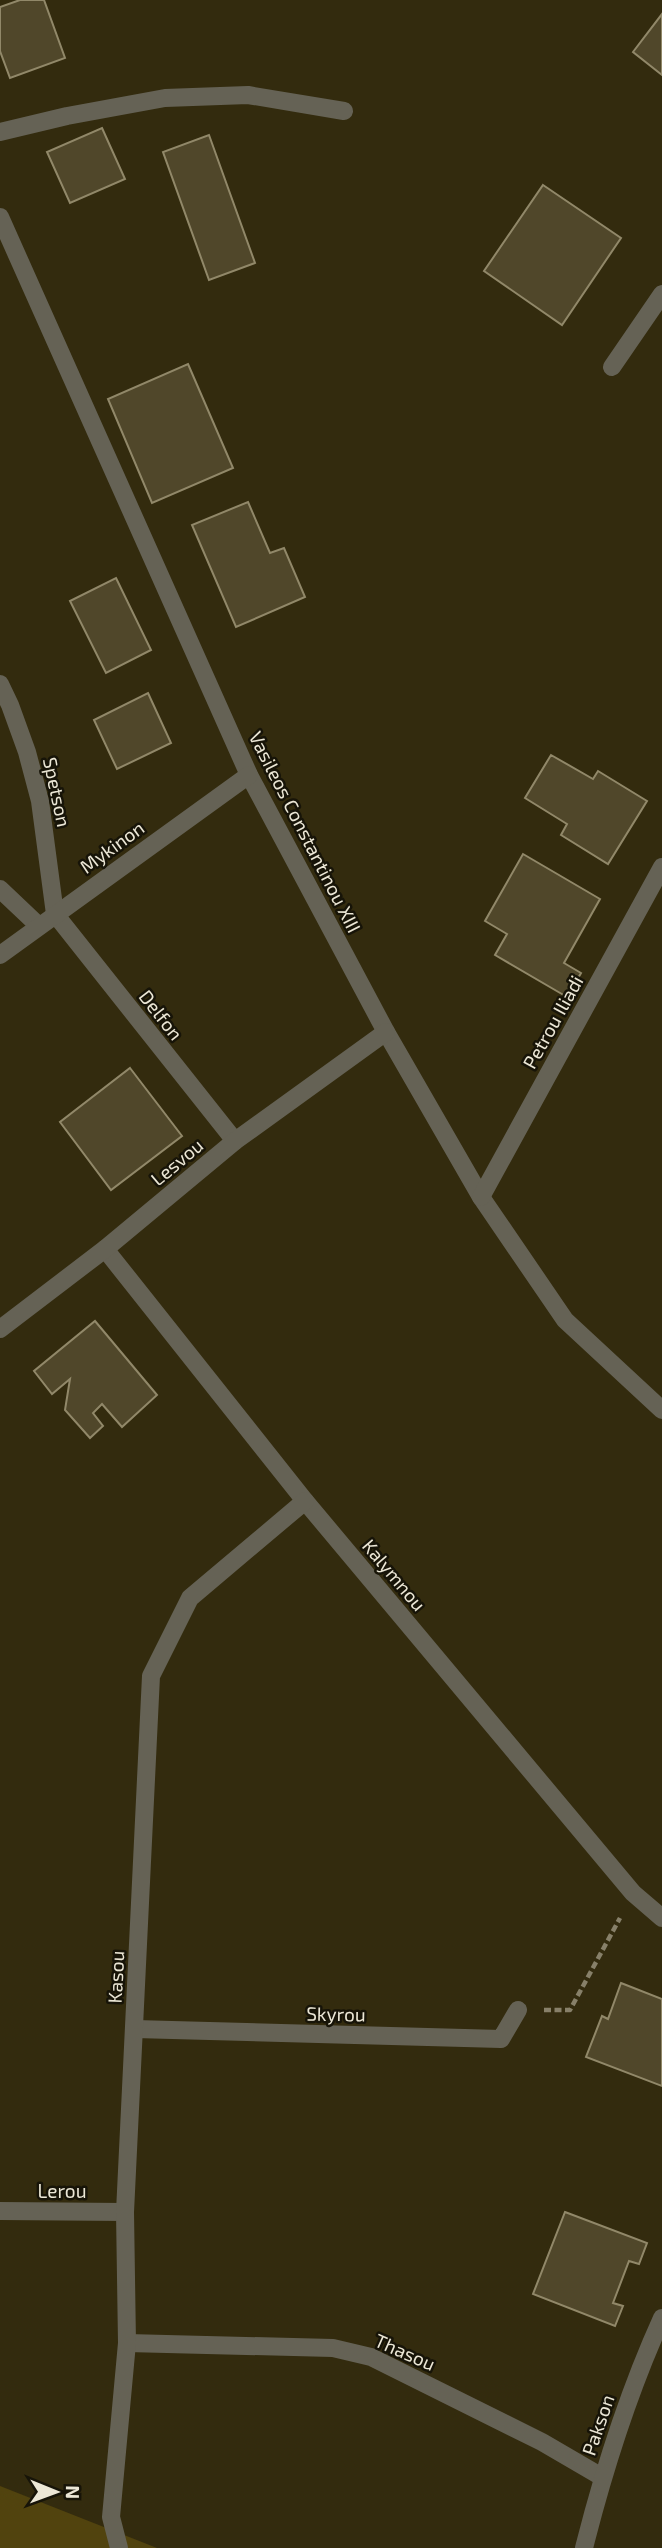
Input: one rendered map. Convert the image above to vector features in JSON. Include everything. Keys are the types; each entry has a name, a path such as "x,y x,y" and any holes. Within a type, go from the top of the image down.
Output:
{"street":[{"path":"0,132 66,116 165,98 248,95 344,111"},
{"name":"Vasileos Constantinou XIII","path":"0,217 249,775 386,1032 481,1197 565,1320 662,1410"},
{"path":"612,367 662,294"},
{"name":"Spetson","path":"0,684 27,752 40,801 55,914"},
{"name":"Mykinon","path":"0,955 249,775"},
{"name":"Petrou Iliadi","path":"481,1197 662,867"},
{"path":"0,889 39,926"},
{"name":"Delfon","path":"55,914 235,1142"},
{"name":"Lesvou","path":"3,1320 105,1249 235,1142 386,1032"},
{"name":"Kalymnou","path":"105,1249 305,1501 634,1893 662,1918"},
{"name":"Kasou","path":"120,2548 111,2517 127,2343 125,2212 151,1676 190,1598 305,1501"},
{"name":"Skyrou","path":"135,2029 501,2039 518,2010"},
{"name":"Lerou","path":"0,2211 125,2212"},
{"name":"Pakson","path":"584,2548 602,2477 638,2371 662,2319"},
{"name":"Thasou","path":"127,2343 333,2348 371,2357 542,2442 602,2477"}],"path":[{"path":"518,2010 570,2010 634,1893"}],"shaded area":[{"path":"0,2486 157,2548 0,2548"}],"building":[{"path":"20,0 44,0 65,58 10,78 0,51 0,7"},
{"path":"662,14 662,75 633,52"},
{"path":"102,128 125,179 70,203 47,152"},
{"path":"209,135 255,263 209,280 163,152"},
{"path":"543,185 621,238 562,325 484,271"},
{"path":"188,364 233,468 152,503 108,399"},
{"path":"248,502 270,553 284,548 305,597 236,627 192,525"},
{"path":"116,578 151,650 106,673 70,601"},
{"path":"148,693 171,743 117,769 94,720"},
{"path":"551,755 593,779 598,771 647,801 608,864 561,835 567,824 525,798"},
{"path":"523,854 600,899 564,963 581,973 567,997 495,955 507,934 485,921"},
{"path":"130,1068 182,1136 111,1190 60,1122"},
{"path":"95,1321 157,1395 122,1427 102,1404 93,1413 103,1426 90,1438 65,1410 70,1379 52,1394 34,1371"},
{"path":"621,1983 662,1999 662,2086 586,2057 602,2016 608,2019"},
{"path":"565,2212 647,2243 639,2264 629,2261 613,2303 623,2306 615,2326 533,2294"}]}
